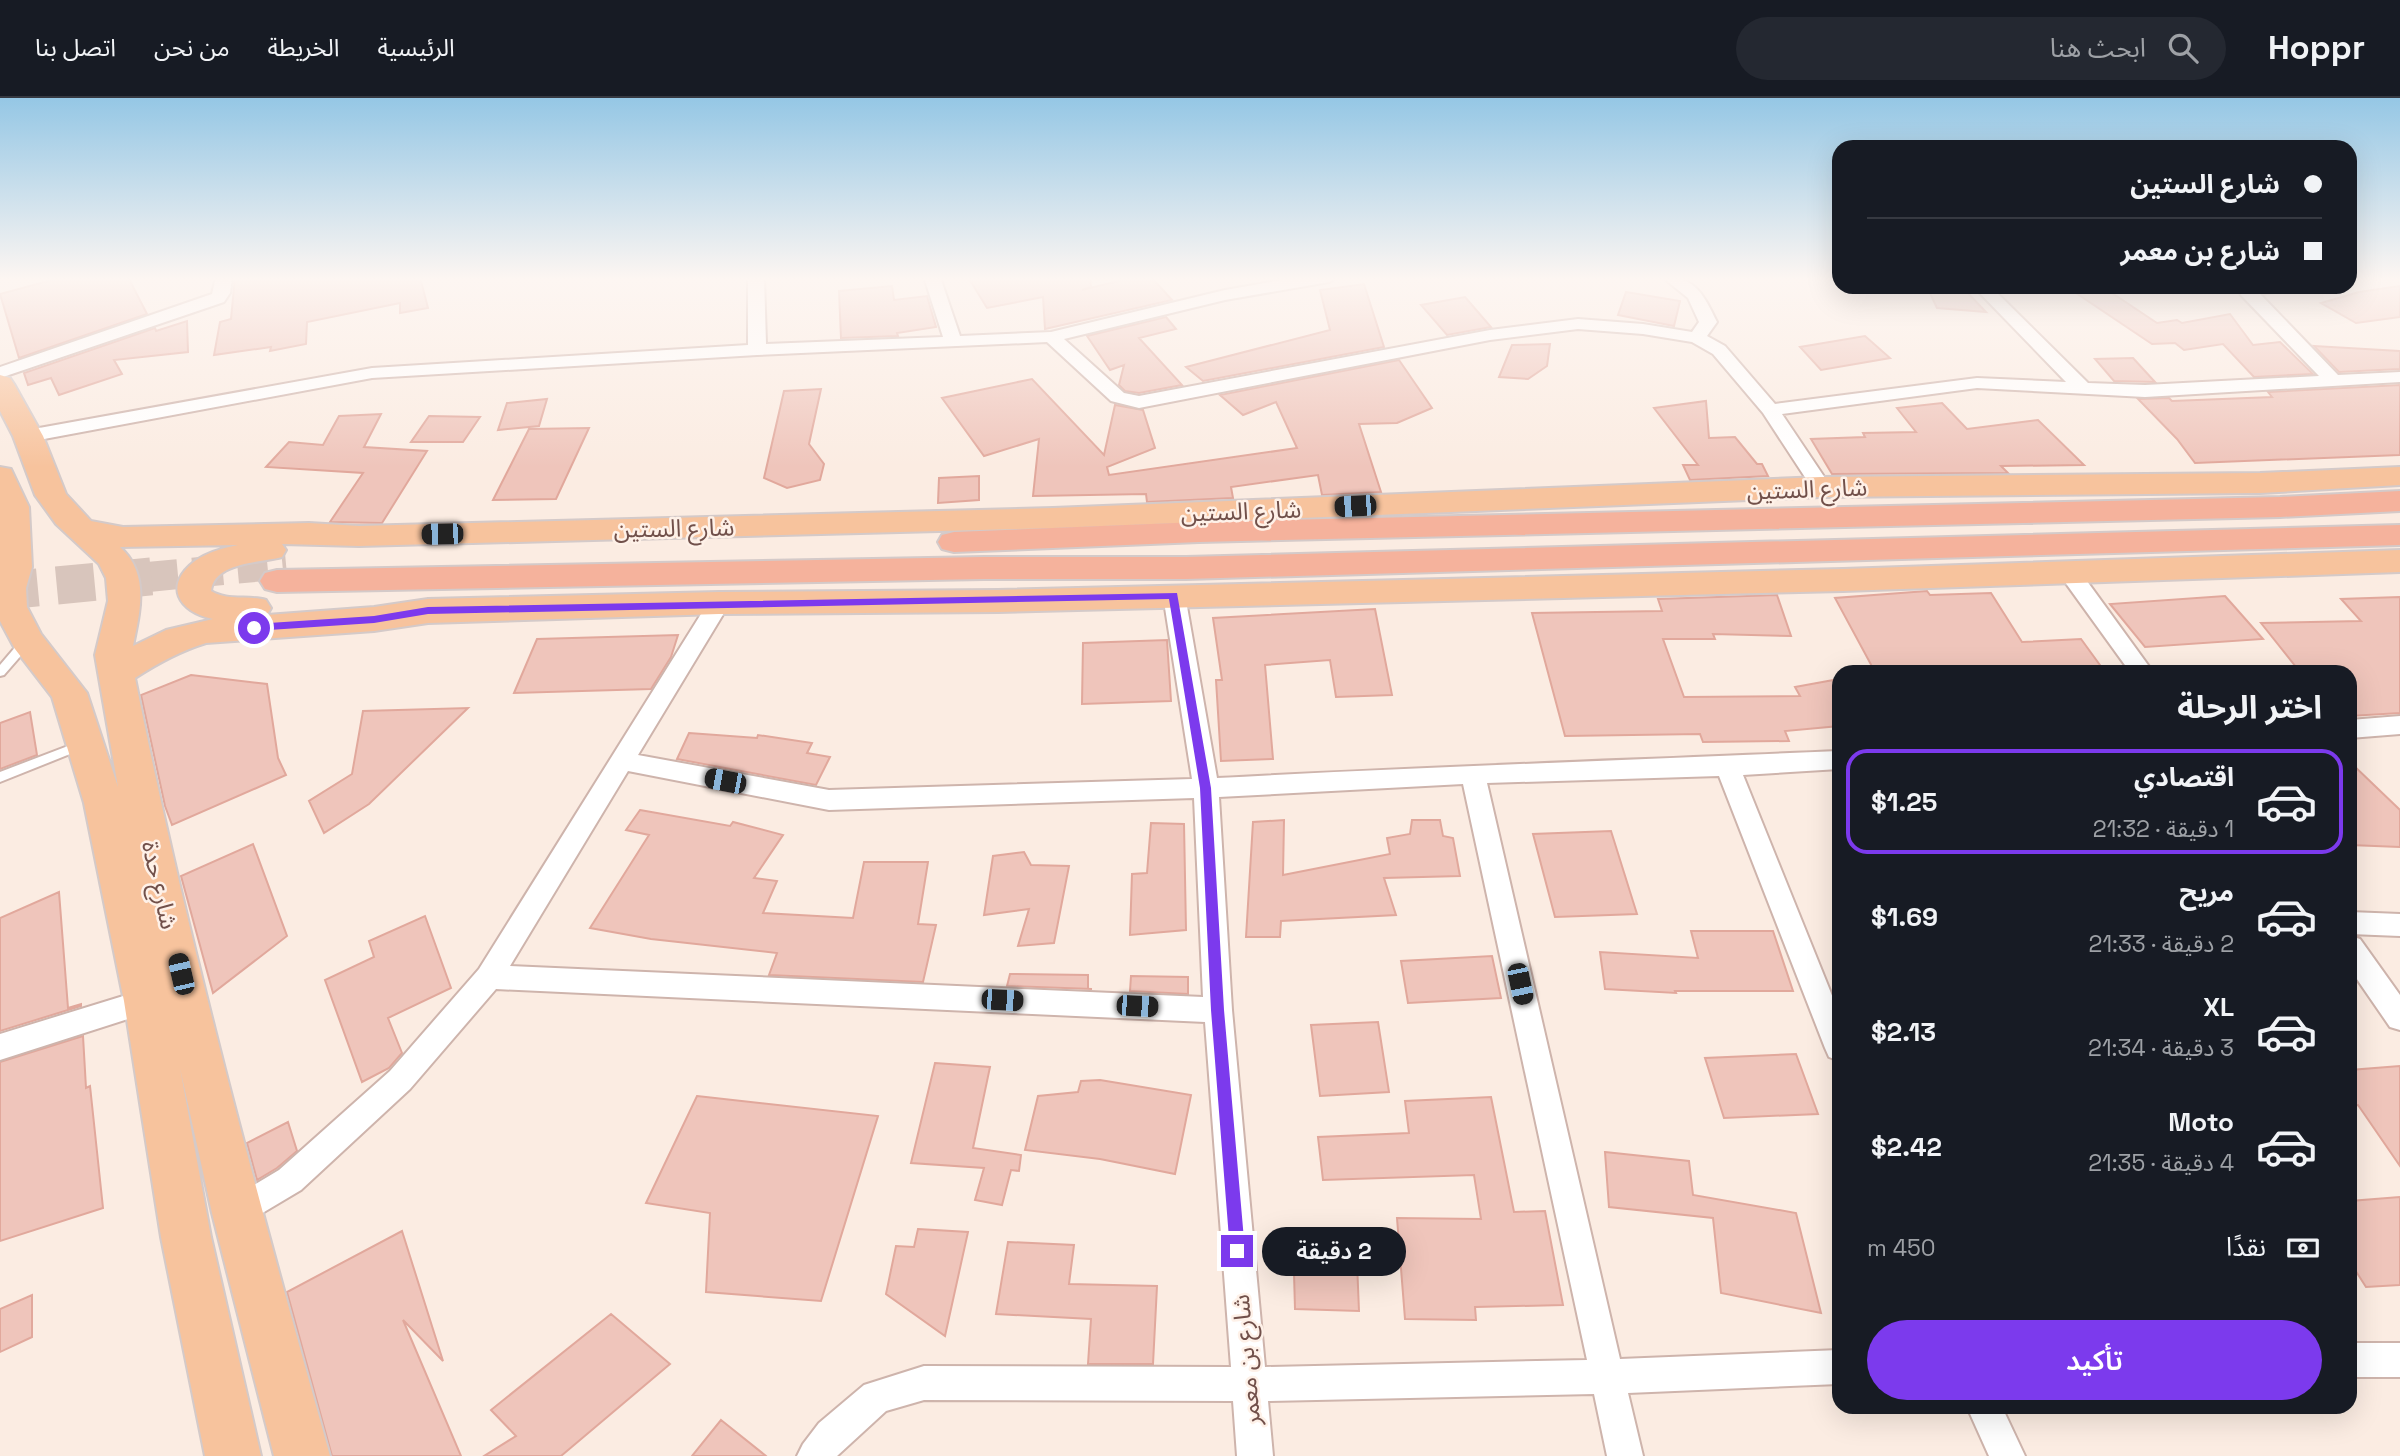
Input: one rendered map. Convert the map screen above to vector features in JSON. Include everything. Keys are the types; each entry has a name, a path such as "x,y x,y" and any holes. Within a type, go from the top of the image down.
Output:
{"highway":[{"name":"شارع الستين","path":"2400,501 2270,495 1199,532 281,573 970,568 1751,567 2184,541 2400,535"},
{"path":"1053,518 1199,532"},
{"path":"2317,537 2340,562"},
{"path":"2184,541 2205,566"}],"main road":[{"name":"شارع حدة","path":"0,384 28,436 51,495 67,517 112,558 123,578 125,601 113,655 138,789 237,1213 302,1456"},
{"name":"شارع الستين","path":"82,530 123,537 309,533 359,536 1053,518 1821,487 2270,495 2400,476"},
{"name":"شارع حدة","path":"2,494 13,507 15,567 9,588 14,640 69,693 104,803 146,1001 186,1237 233,1456"},
{"path":"359,536 244,553 224,559 197,578 193,587 194,596 211,607 232,609 380,603 428,611"},
{"name":"شارع الستين","path":"116,673 150,651 205,631 374,619 428,611 719,603 998,601 1751,567 2068,571 2400,561"}],"street":[{"path":"0,373 95,340"},
{"path":"757,340 757,350"},
{"path":"28,436 372,373 968,340"},
{"path":"1055,340 1118,397 1139,402 1462,340"},
{"path":"1701,340 1719,350 1770,410 1821,487"},
{"path":"2035,340 2082,387"},
{"path":"2295,340 2333,380"},
{"path":"1770,410 1977,383 2145,391 2400,377"},
{"path":"2068,571 2137,665"},
{"name":"شارع بن معمر","path":"1174,595 1206,788 1218,1010 1255,1456"},
{"path":"237,1213 290,1180 400,1080 489,977 719,603"},
{"path":"2357,728 2400,725"},
{"path":"621,761 830,800 1206,788 1473,774 1728,767 1832,760"},
{"path":"1728,767 1832,1030"},
{"path":"1473,774 1625,1456"},
{"path":"2357,923 2400,925"},
{"path":"2357,957 2400,1018"},
{"path":"489,977 1218,1010"},
{"path":"0,1047 146,1001"},
{"path":"2357,1360 2400,1360"},
{"path":"815,1456 831,1436 876,1397 924,1384 1248,1384 1608,1377 1832,1367"},
{"path":"1987,1414 2007,1456"}],"lane":[{"path":"0,673 14,640"},
{"path":"0,777 85,744"}],"building":[{"path":"14,340 70,340 19,358"},
{"path":"119,340 188,340 188,352 114,360 122,374 59,395 51,378 28,385 24,373"},
{"path":"217,340 306,340 306,344 270,351 271,347 214,355"},
{"path":"1090,340 1141,340 1182,385 1139,393 1125,391 1119,385 1124,365 1110,370"},
{"path":"1290,340 1382,340 1384,347 1203,381 1186,367"},
{"path":"1839,340 1870,340 1890,358 1821,370 1800,347"},
{"path":"2147,340 2250,340 2253,345 2280,342 2313,374 2254,377 2223,344 2184,350 2175,343 2152,344"},
{"path":"1550,344 1547,366 1528,379 1499,377 1512,345"},
{"path":"2314,346 2400,351 2400,369 2339,372"},
{"path":"2133,358 2155,382 2114,381 2095,359"},
{"path":"1399,360 1432,408 1397,423 1359,424 1381,492 1322,495 1318,475 1231,487 1233,498 1147,502 1146,494 1033,496 1039,439 984,456 942,398 1032,379 1104,455 1115,405 1143,410 1155,448 1107,467 1109,475 1297,448 1276,402 1243,415 1220,395"},
{"path":"2400,385 2400,455 2195,463 2177,439 2138,399 2169,398 2172,401 2272,397 2268,392"},
{"path":"821,389 809,444 824,464 820,480 787,488 764,478 784,391"},
{"path":"547,399 539,426 498,430 507,403"},
{"path":"1706,401 1709,438 1735,437 1757,464 1762,464 1768,476 1690,480 1683,465 1698,465 1654,408"},
{"path":"1942,403 1967,429 2038,420 2084,465 2001,466 2008,473 1832,474 1811,439 1865,437 1863,433 1916,432 1897,408"},
{"path":"381,414 364,447 427,451 382,523 330,522 363,473 266,467 289,442 323,445 339,416"},
{"path":"429,416 480,417 463,442 411,442"},
{"path":"589,428 556,499 493,500 529,429"},
{"path":"979,476 979,500 938,503 939,478"},
{"path":"1927,591 1930,595 1991,593 2022,642 2081,639 2100,665 1871,665 1835,598"},
{"path":"1777,595 1791,636 1713,634 1715,639 1663,639 1684,697 1800,696 1795,687 1832,680 1832,727 1785,731 1789,741 1703,742 1700,734 1565,736 1532,613 1662,611 1658,599"},
{"path":"2225,596 2263,639 2145,647 2110,604"},
{"path":"2400,597 2400,713 2357,716 2357,665 2294,665 2261,623 2361,621 2341,599"},
{"path":"1375,609 1392,695 1336,697 1330,660 1265,665 1273,759 1221,761 1216,680 1222,680 1213,618"},
{"path":"678,635 671,657 651,689 514,693 537,639"},
{"path":"1167,640 1171,701 1082,704 1083,643"},
{"path":"191,675 267,684 278,758 286,775 172,825 165,806 141,695"},
{"path":"468,708 369,804 324,833 309,801 352,774 363,711"},
{"path":"30,712 37,755 0,769 0,723"},
{"path":"689,733 757,738 758,735 812,743 807,753 830,757 816,785 677,759"},
{"path":"2357,769 2400,810 2400,847 2357,845"},
{"path":"640,810 730,826 733,822 783,835 754,878 777,881 763,913 853,918 864,862 928,862 918,924 936,925 923,982 769,975 777,953 651,939 590,928 649,835 626,830"},
{"path":"1284,820 1283,875 1390,854 1387,838 1410,834 1412,820 1440,820 1443,836 1453,838 1460,876 1384,878 1396,915 1281,921 1280,937 1246,937 1253,822"},
{"path":"1151,823 1184,824 1186,930 1130,935 1132,874 1147,873"},
{"path":"1611,831 1637,914 1555,917 1533,834"},
{"path":"253,844 287,936 213,993 181,876"},
{"path":"1024,852 1031,865 1069,866 1054,943 1018,946 1029,909 984,915 993,856"},
{"path":"59,892 68,1008 81,1006 0,1031 0,918"},
{"path":"425,916 451,988 388,1018 402,1053 389,1068 362,1082 325,980 374,957 369,941"},
{"path":"1691,931 1773,931 1793,991 1675,991 1676,993 1605,989 1600,952 1698,958"},
{"path":"1492,956 1501,998 1408,1003 1401,961"},
{"path":"1010,974 1088,975 1088,989 1007,986"},
{"path":"1131,976 1188,977 1188,994 1130,991"},
{"path":"1378,1022 1389,1092 1320,1096 1311,1025"},
{"path":"83,1036 86,1088 90,1086 103,1208 0,1241 0,1062"},
{"path":"1796,1054 1818,1114 1724,1118 1705,1058"},
{"path":"935,1063 990,1067 973,1148 1021,1155 1019,1171 1011,1170 1002,1205 975,1200 984,1168 911,1163"},
{"path":"2400,1066 2400,1166 2357,1105 2357,1069"},
{"path":"1100,1080 1191,1095 1175,1174 1100,1159 1025,1150 1038,1096 1078,1092 1081,1081"},
{"path":"697,1096 878,1116 821,1301 706,1292 710,1213 646,1203"},
{"path":"1491,1097 1514,1212 1545,1211 1563,1305 1475,1307 1476,1320 1405,1319 1397,1218 1481,1219 1474,1175 1323,1180 1318,1137 1409,1133 1405,1101"},
{"path":"288,1122 297,1151 257,1180 247,1143"},
{"path":"1605,1152 1689,1161 1693,1195 1796,1213 1821,1313 1721,1293 1713,1218 1609,1207"},
{"path":"2400,1197 2400,1285 2366,1287 2357,1273 2357,1200"},
{"path":"918,1229 968,1232 945,1336 886,1294 896,1246 914,1247"},
{"path":"402,1231 443,1361 403,1320 461,1456 332,1456 287,1292"},
{"path":"1293,1237 1356,1238 1359,1311 1295,1309"},
{"path":"1008,1242 1074,1245 1069,1284 1157,1286 1153,1364 1088,1364 1091,1319 996,1314"},
{"path":"32,1295 32,1337 0,1352 0,1309"},
{"path":"611,1314 670,1364 561,1456 484,1456 516,1436 491,1410"},
{"path":"721,1420 766,1456 692,1456"}],"tunnel":[{"path":"148,577 286,564"},
{"path":"0,591 166,575"}],"route":[{"path":"254,628 374,619 428,611 719,603 998,601 1174,595 1206,788 1218,1010 1237,1251"}]}
